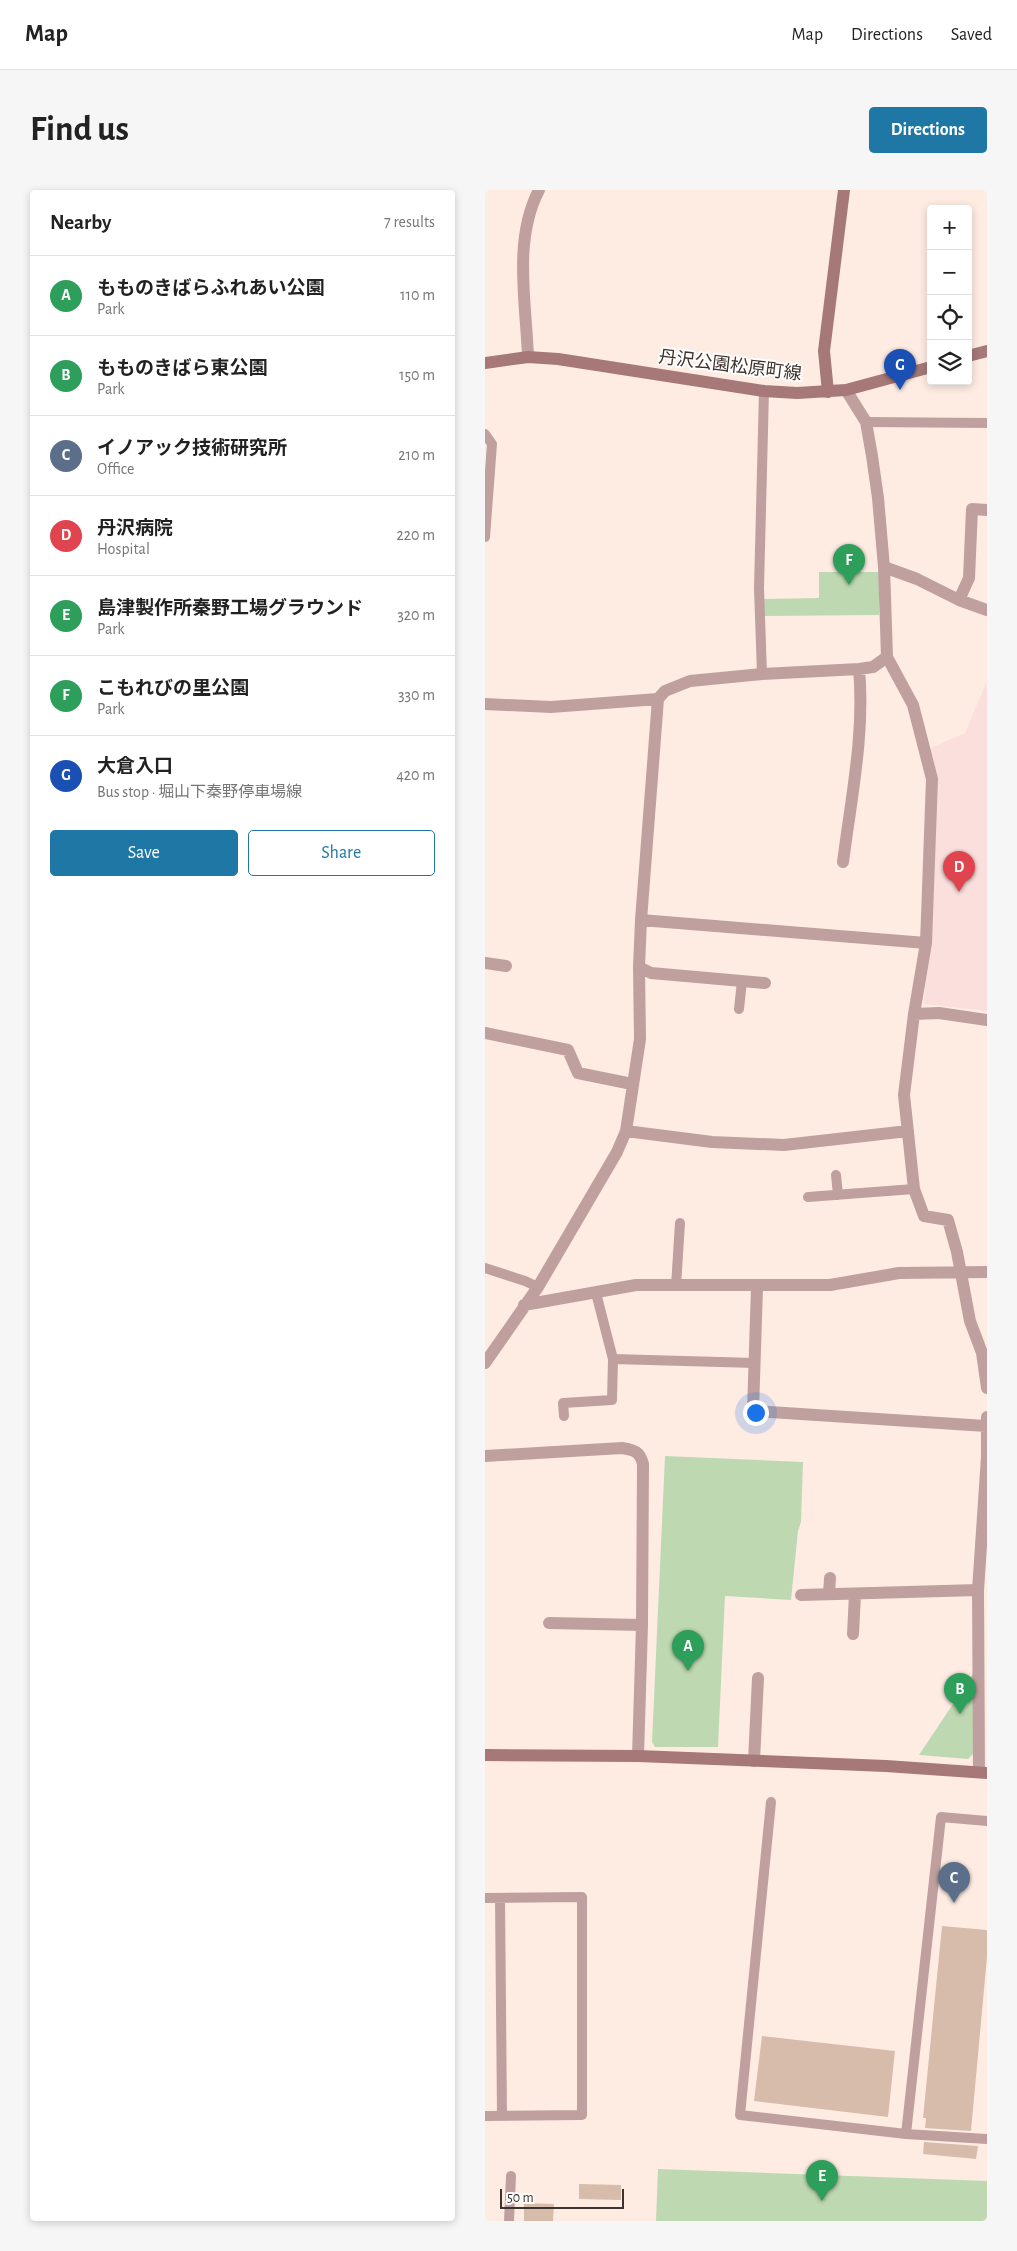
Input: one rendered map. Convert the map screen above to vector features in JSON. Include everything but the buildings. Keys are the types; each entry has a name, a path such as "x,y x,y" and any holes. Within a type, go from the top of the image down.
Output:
{"main road":[{"name":"丹沢公園松原町線","path":"485,363 529,356 764,391 828,392 824,351 844,190"},
{"path":"972,355 987,351"},
{"path":"828,392 846,390 927,368"},
{"path":"485,1755 638,1756 983,1772"}],"street":[{"path":"529,356 523,252 530,207 539,190"},
{"path":"846,390 866,422 878,498 884,568 887,657 913,705 932,779 926,943 914,1014 904,1095 914,1189 924,1216 948,1220 957,1252 970,1321 982,1353 987,1388"},
{"path":"959,600 969,578 972,509 987,510"},
{"path":"884,568 917,579 959,600 987,610"},
{"path":"485,1363 524,1305 538,1288 617,1152 625,1131 640,1039 639,967 641,920 659,699 665,692 691,681 762,674 859,669 873,667 887,657"},
{"path":"843,862 855,766 861,690 859,669"},
{"path":"485,704 551,707 659,699"},
{"path":"641,920 926,943"},
{"path":"485,963 506,966"},
{"path":"639,967 651,974 765,983"},
{"path":"914,1014 939,1014 987,1020"},
{"path":"485,1033 568,1050 579,1073 632,1084"},
{"path":"625,1131 712,1142 784,1145 908,1131"},
{"path":"524,1305 637,1285 830,1285 899,1273 987,1272"},
{"path":"757,1286 753,1411 987,1421 983,1541 978,1590 983,1639 983,1772"},
{"path":"485,1456 622,1448 634,1450 641,1455 643,1464 642,1625 638,1756"},
{"path":"829,1594 830,1578"},
{"path":"801,1595 978,1590"},
{"path":"853,1634 855,1594"},
{"path":"549,1623 642,1625"},
{"path":"754,1761 758,1678"}],"lane":[{"path":"762,674 759,588 764,391"},
{"path":"866,422 987,423"},
{"path":"485,434 492,444 485,537"},
{"path":"739,1009 742,981"},
{"path":"836,1176 838,1195"},
{"path":"808,1197 914,1189"},
{"path":"676,1286 680,1223"},
{"path":"485,1268 525,1281 538,1288"},
{"path":"564,1416 563,1403 612,1400 613,1359 596,1293"},
{"path":"613,1359 755,1363"},
{"path":"771,1802 739,2115 906,2134 987,2139"},
{"path":"906,2134 941,1817 987,1821"},
{"path":"485,1898 582,1897 581,2115 485,2116"},
{"path":"500,1898 502,2116"},
{"path":"509,2221 511,2176"}],"shaded area":[{"path":"987,681 987,1011 924,1004 938,780 930,748 965,733"}],"green space":[{"path":"819,572 879,572 879,615 764,616 764,599 819,598"},
{"path":"665,1456 803,1462 801,1522 798,1531 791,1600 725,1596 718,1747 655,1747 652,1742"},
{"path":"973,1674 973,1754 968,1759 919,1755"},
{"path":"658,2169 987,2181 987,2221 656,2221"}],"place":[{"name":"大倉入口","path":"900,390"},
{"name":"こもれびの里公園","path":"849,585"},
{"name":"丹沢病院","path":"959,892"},
{"name":"もものきばらふれあい公園","path":"688,1671"},
{"name":"もものきばら東公園","path":"960,1714"},
{"name":"イノアック技術研究所","path":"954,1903"},
{"name":"島津製作所秦野工場グラウンド","path":"822,2201"}]}
